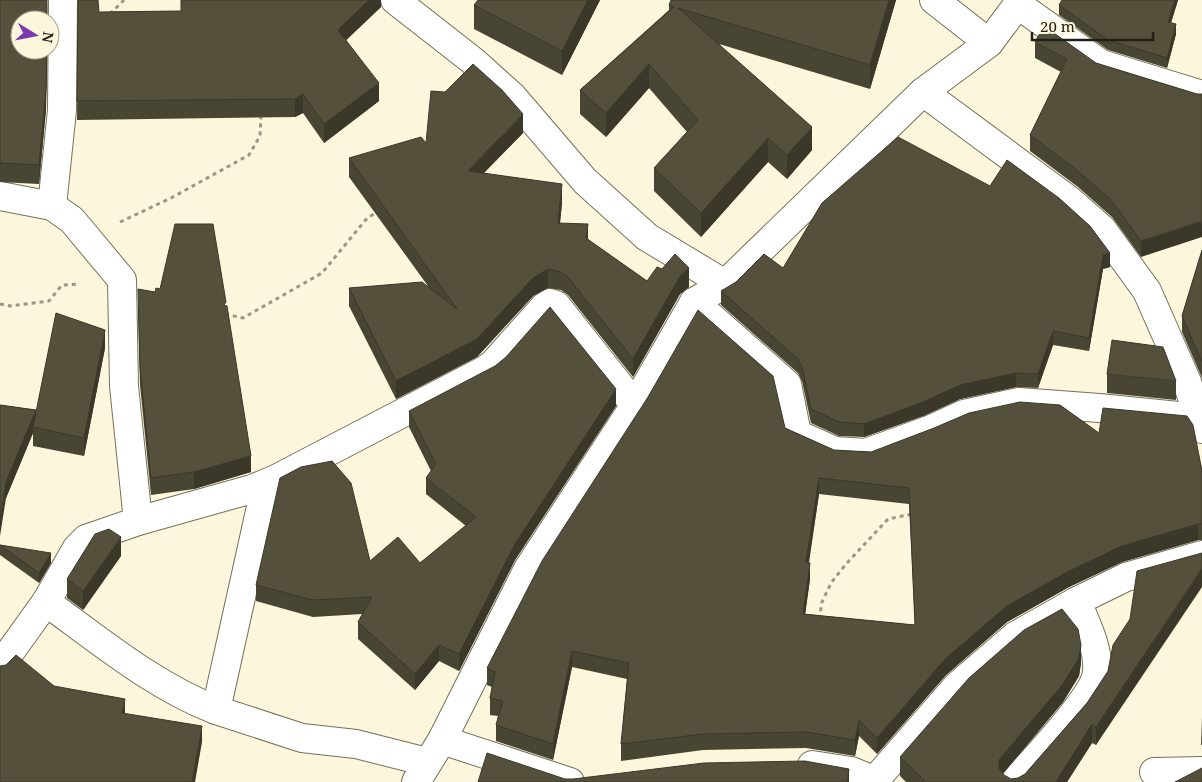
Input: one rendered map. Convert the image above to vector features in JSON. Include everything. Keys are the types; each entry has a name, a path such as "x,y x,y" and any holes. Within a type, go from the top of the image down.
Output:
{"street":[{"path":"52,206 62,110 63,0"},
{"path":"395,0 473,62 513,97 585,181 647,237 725,284"},
{"path":"934,0 989,43"},
{"path":"46,602 123,657 191,700 302,738 356,744 422,772 442,740 528,570 635,405 694,302 725,284 923,92 989,43 1019,2 1101,64 1202,95"},
{"path":"694,302 787,384 797,434 836,450 866,452 929,430 964,414 1019,402 1099,408 1200,424 1188,382 1147,291 1102,229 1069,200 923,92"},
{"path":"0,196 52,206 72,220 122,280 124,386 138,520"},
{"path":"0,666 46,602 81,542 86,538 138,520 266,484 485,370 544,307 550,303 556,305 635,405"},
{"path":"216,710 266,484"},
{"path":"787,765 806,764 851,771 877,781 958,686 1015,636 1077,601 1126,577 1164,564 1202,555"},
{"path":"1014,782 1090,692 1095,678 1097,672 1093,645 1077,601"},
{"path":"442,740 579,781"},
{"path":"1154,772 1202,771"}],"path":[{"path":"87,238 171,198 249,155 260,136 262,109"},
{"path":"224,313 243,318 322,273 368,217 386,209"},
{"path":"0,304 10,306 48,301 62,285 122,280"},
{"path":"819,620 822,602 831,583 846,564 888,519 915,514"}],"building":[{"path":"0,0 47,0 47,10 10,10 10,60 47,60 39,165 0,163"},
{"path":"78,0 98,0 99,12 181,11 181,0 369,0 338,30 379,83 324,124 303,94 295,99 77,101"},
{"path":"478,0 588,0 562,51 474,5"},
{"path":"671,0 889,0 870,65 678,8 812,127 787,155 768,138 701,213 654,168 698,120 649,64 606,113 580,90 674,7 669,5"},
{"path":"1062,0 1175,0 1168,22 1176,24 1167,58 1108,40 1059,5"},
{"path":"1044,26 1096,63 1202,94 1202,221 1141,241 1112,201 1078,171 1030,135 1067,59 1035,42"},
{"path":"473,64 502,90 523,114 468,171 562,184 558,223 588,224 586,238 647,281 657,267 662,269 675,254 689,268 680,276 633,359 568,277 561,272 548,269 533,278 477,339 396,381 349,288 422,282 457,309 349,158 421,137 426,143 431,91 445,92"},
{"path":"898,137 990,186 1007,160 1059,198 1090,226 1110,253 1103,255 1089,338 1053,331 1038,374 1016,373 960,385 923,402 864,424 839,422 811,409 802,367 798,359 721,291 736,282 764,254 783,268 822,203"},
{"path":"175,224 213,224 226,302 224,305 227,306 251,456 194,472 151,478 140,368 138,289 155,292 156,288 160,289"},
{"path":"1202,250 1202,362 1182,316"},
{"path":"550,307 616,389 515,544 459,654 439,645 415,674 358,622 372,597 313,600 256,585 280,478 301,467 332,461 351,483 370,561 398,537 420,563 476,517 426,478 436,464 409,411 495,366 506,357"},
{"path":"698,310 773,376 785,428 834,450 871,452 969,413 1020,402 1060,405 1099,433 1103,408 1187,416 1193,425 1202,471 1202,524 1122,546 1069,571 1007,606 946,658 877,738 859,720 855,740 806,732 703,734 621,744 629,663 572,651 553,744 496,725 503,701 490,698 495,672 487,668 542,561 648,397","holes":["819,478 909,488 915,625 803,614 810,563 806,562"]},
{"path":"56,313 105,330 84,438 33,427"},
{"path":"1112,340 1163,347 1176,381 1107,374"},
{"path":"0,405 36,410 6,482 0,520"},
{"path":"109,529 121,537 83,591 67,579 95,534"},
{"path":"0,545 51,553 39,573"},
{"path":"1202,553 1202,568 1096,727 1092,724 1056,782 926,782 900,757 969,678 1024,630 1062,609 1078,629 1081,645 1079,658 1063,684 999,760 999,768 1004,775 1011,779 1025,774 1087,703 1108,671 1113,645 1130,619 1137,571"},
{"path":"16,655 54,686 125,699 122,713 202,726 192,782 0,782 0,666 6,665"},
{"path":"487,753 565,779 704,763 805,761 849,769 847,782 478,782"},
{"path":"1202,768 1202,782 1175,782"}]}
